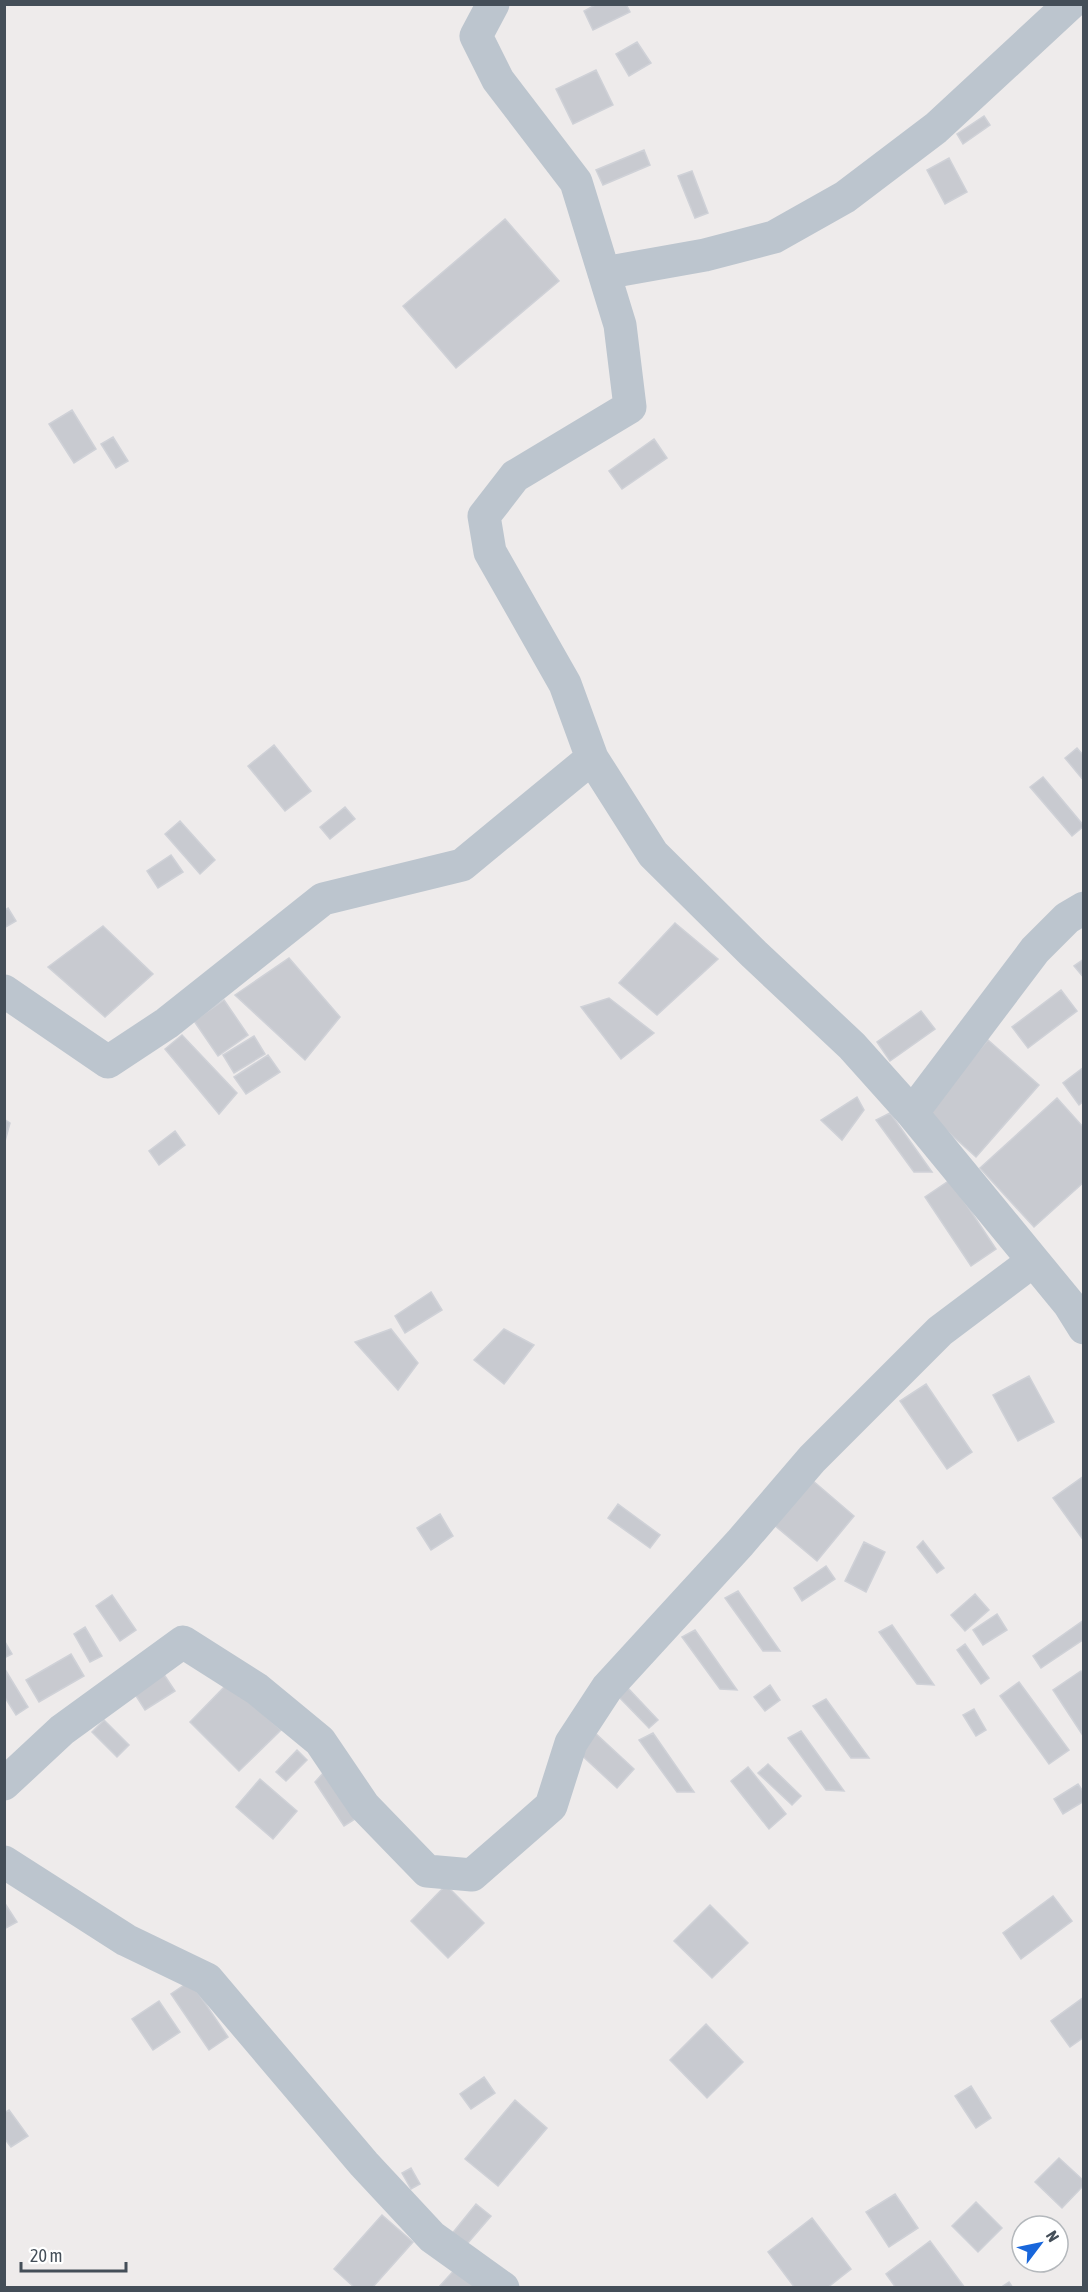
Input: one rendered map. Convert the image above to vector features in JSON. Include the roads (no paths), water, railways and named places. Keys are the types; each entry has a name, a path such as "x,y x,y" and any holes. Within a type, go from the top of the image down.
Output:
{"street":[{"path":"493,4 477,36 498,80 576,182 620,325 630,407 514,476 484,516 490,552 565,684 592,758 653,854 754,954 852,1046 912,1113 1034,1261 1069,1304 1083,1328"},
{"path":"604,273 705,255 774,237 845,197 936,128 1070,4"},
{"path":"4,991 108,1062 167,1023 323,899 462,864 592,758"},
{"path":"912,1113 1035,950 1067,918 1083,908"},
{"path":"4,1784 62,1730 183,1642 257,1689 320,1741 364,1806 427,1871 472,1875 551,1806 571,1743 607,1688 740,1543 812,1459 940,1331 1034,1261"},
{"path":"4,1862 126,1940 207,1979 364,2164 432,2237 503,2288"}]}
